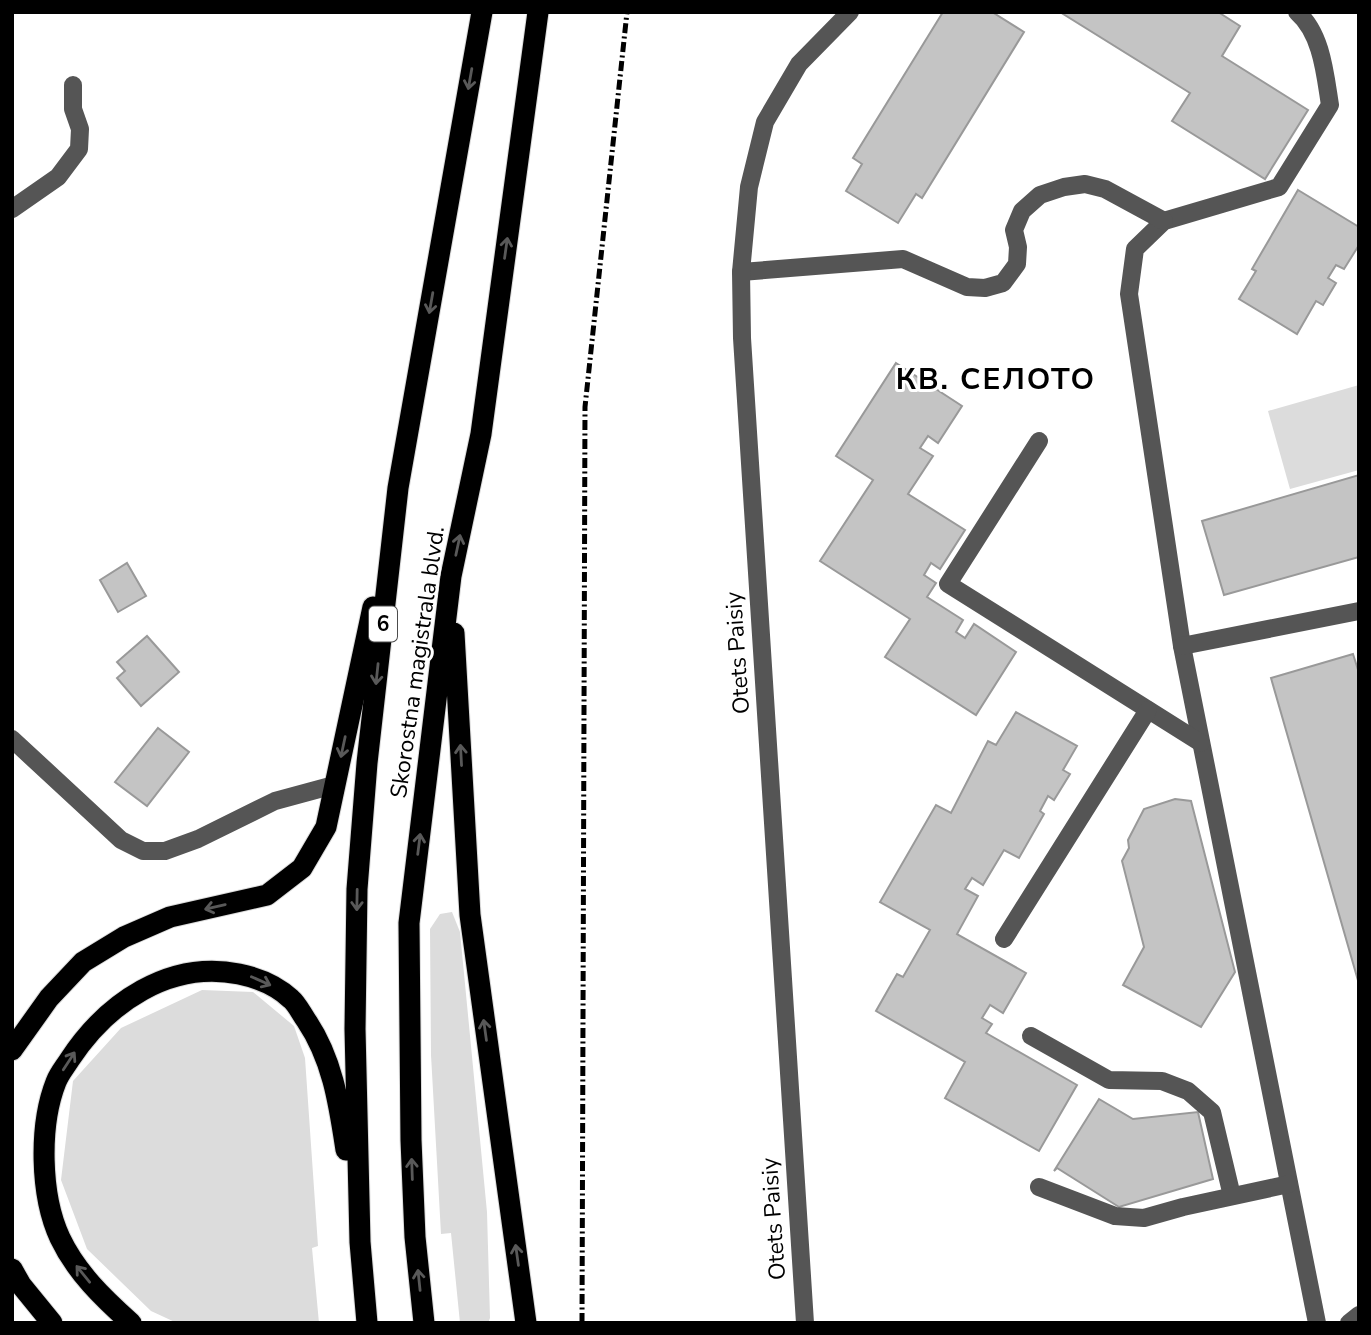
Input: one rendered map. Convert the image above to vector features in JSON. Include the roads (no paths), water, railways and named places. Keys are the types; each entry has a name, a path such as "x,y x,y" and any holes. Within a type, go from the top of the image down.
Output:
{"highway":[{"name":"Skorostna magistrala blvd.","path":"367,1323 360,1242 355,1029 357,889 367,763 398,488 482,12"},
{"name":"Skorostna magistrala blvd.","path":"424,1323 415,1237 411,1140 409,923 452,576 481,434 538,12"},
{"path":"12,1050 49,998 83,962 124,937 170,917 267,895 302,868 326,827 398,488"},
{"path":"452,576 470,915 526,1323"},
{"path":"131,1323 79,1272 59,1237 49,1200 46,1174 46,1116 56,1080 79,1046 107,1015 135,994 164,979 198,970 228,972 261,979 292,999 328,1058 339,1100 360,1242"},
{"path":"12,1269 21,1285 52,1323"}],"street":[{"name":"Otets Paisiy","path":"805,1323 742,338 741,272 749,187 765,122 799,64 850,12"},
{"path":"1297,12 1304,19 1322,55 1329,105 1279,187 1164,221 1135,249 1129,294 1182,646 1317,1323"},
{"path":"12,209 58,177 79,149 80,129 73,109 73,85"},
{"path":"741,272 904,259 967,287 985,288 1003,283 1017,264 1018,247 1014,230 1022,211 1040,195 1063,187 1085,184 1105,188 1164,221"},
{"path":"1039,441 948,584 1201,743"},
{"path":"1182,646 1359,611"},
{"path":"1004,939 1148,710"},
{"path":"12,739 121,840 143,851 165,851 198,839 275,801 334,785"},
{"path":"1031,1036 1109,1080 1162,1081 1188,1091 1212,1112 1232,1196"},
{"path":"1039,1187 1115,1216 1144,1218 1289,1184"},
{"path":"1349,1323 1359,1315"}],"railway":[{"path":"582,1323 585,407 627,12"}],"district":[{"name":"КВ. СЕЛОТО","path":"996,379"}]}
